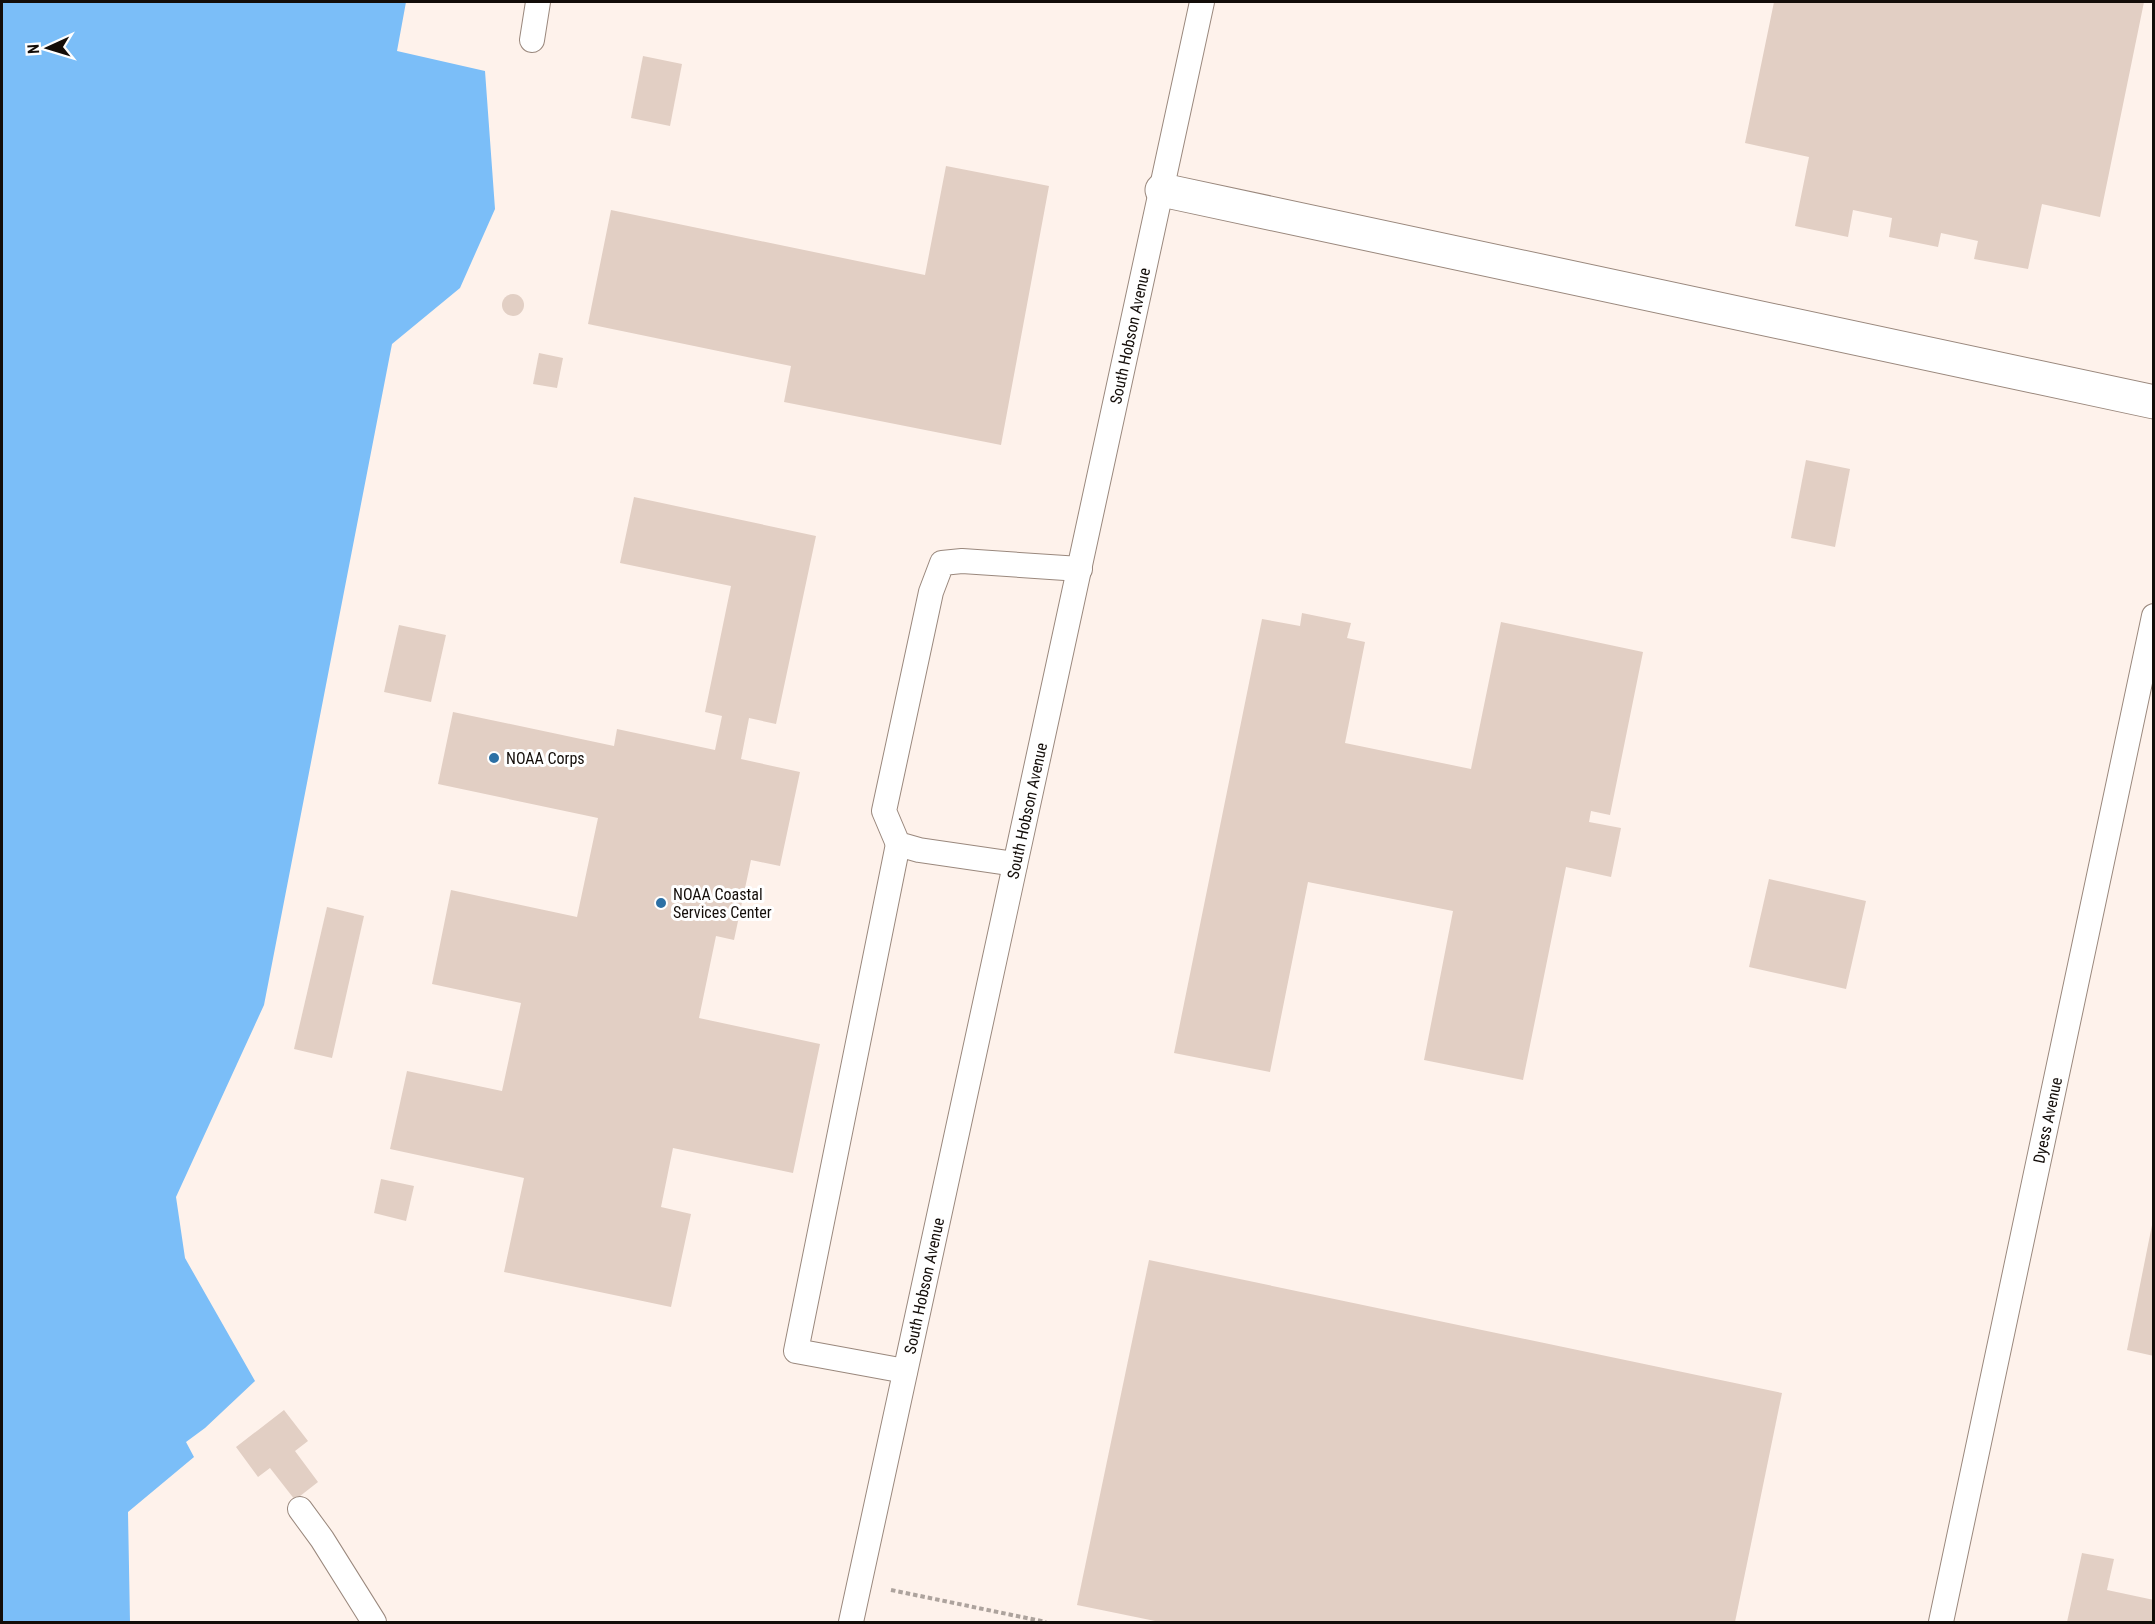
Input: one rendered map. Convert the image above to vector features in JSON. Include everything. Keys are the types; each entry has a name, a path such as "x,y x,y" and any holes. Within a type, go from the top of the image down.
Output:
{"street":[{"path":"1162,190 2154,402"}],"lane":[{"path":"532,40 538,2"},
{"name":"South Hobson Avenue","path":"851,1623 1202,2"},
{"path":"905,1371 796,1351 897,844 884,811 931,592 942,562 962,561 1080,569"},
{"name":"Dyess Avenue","path":"1941,1623 2154,616"},
{"path":"897,844 919,850 1015,864"},
{"path":"300,1509 322,1539 374,1623"}],"path":[{"path":"860,1583 1046,1623"}],"water":[{"path":"2,2 406,2 397,51 485,71 495,209 460,288 392,344 264,1005 176,1197 185,1258 255,1381 205,1428 186,1442 194,1457 128,1512 130,1622 2,1622"}],"building":[{"path":"1774,2 2144,2 2100,217 2042,204 2028,269 1974,259 1978,241 1941,233 1938,247 1889,237 1892,218 1853,210 1848,237 1795,226 1809,157 1745,143"},
{"path":"643,56 682,64 670,126 631,118"},
{"path":"946,166 1049,186 1001,445 784,402 791,366 588,324 611,210 925,275"},
{"path":"509,294 517,294 524,301 524,309 517,316 509,316 502,309 502,301"},
{"path":"539,353 563,358 557,388 533,384"},
{"path":"1806,460 1850,469 1835,547 1791,538"},
{"name":"NOAA Coastal Services Center","path":"634,497 816,536 776,724 749,718 741,759 800,772 780,866 751,860 734,940 716,936 699,1018 820,1044 793,1173 673,1148 661,1207 691,1214 671,1307 504,1272 524,1178 390,1149 407,1071 502,1091 521,1003 432,984 451,890 577,917 598,818 438,784 453,712 614,746 617,729 715,750 722,716 705,712 731,586 620,563"},
{"path":"1302,613 1351,623 1347,638 1365,642 1345,743 1471,769 1501,622 1643,652 1610,815 1591,811 1589,822 1621,828 1611,877 1566,867 1523,1080 1424,1060 1453,911 1308,882 1270,1072 1174,1053 1262,619 1300,626"},
{"path":"399,625 446,635 431,702 384,692"},
{"path":"1769,879 1866,901 1846,989 1749,967"},
{"path":"327,907 364,916 332,1058 294,1049"},
{"path":"381,1179 414,1186 406,1221 374,1213"},
{"path":"2152,1225 2154,1225 2154,1356 2127,1350"},
{"path":"1149,1260 1782,1393 1735,1622 1160,1622 1077,1605"},
{"path":"284,1410 308,1441 295,1451 318,1482 295,1500 270,1468 258,1477 236,1447"},
{"path":"2082,1553 2114,1559 2107,1590 2154,1600 2154,1622 2067,1622"}],"place":[{"name":"NOAA Corps","path":"494,758"},
{"name":"NOAA Coastal Services Center","path":"661,903"}]}
